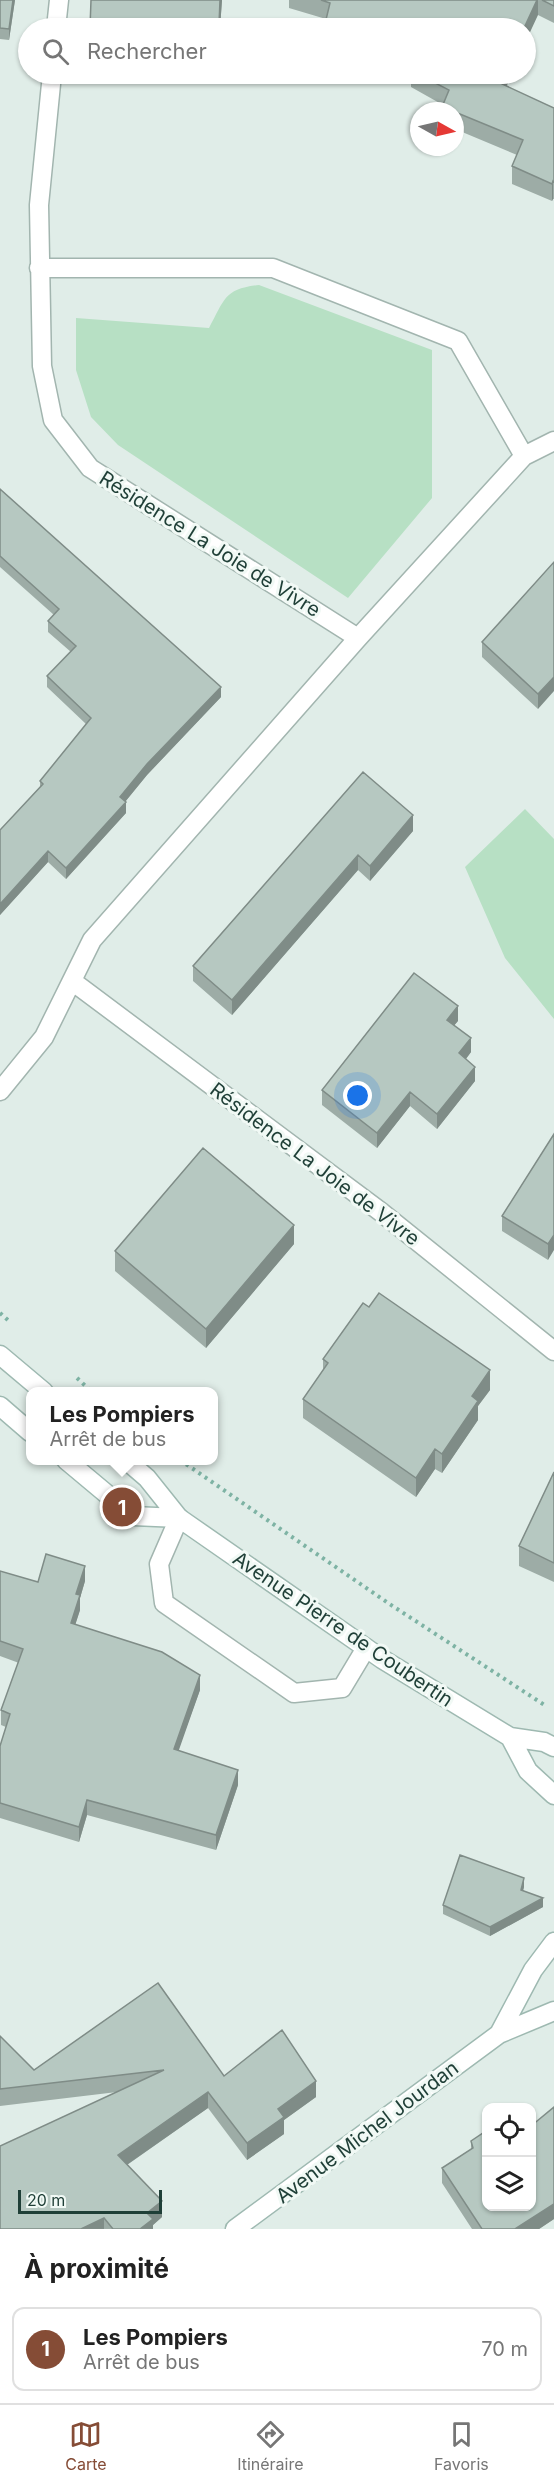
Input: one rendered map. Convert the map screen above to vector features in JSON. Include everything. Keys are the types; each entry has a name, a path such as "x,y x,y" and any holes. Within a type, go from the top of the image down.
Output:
{"street":[{"path":"57,18 59,0"},
{"name":"Résidence La Joie de Vivre","path":"51,84 39,205 39,268 42,366 53,420 90,468 358,638"},
{"path":"39,268 273,268 458,340 524,456"},
{"path":"0,1091 44,1037 92,940 358,638 524,456 554,441"},
{"name":"Résidence La Joie de Vivre","path":"72,981 381,1212 554,1351"},
{"path":"0,1355 38,1387"},
{"path":"0,1406 26,1429"},
{"path":"71,1465 133,1516 179,1518 159,1564 164,1603 294,1693 342,1688 366,1648"},
{"name":"Avenue Pierre de Coubertin","path":"131,1465 147,1478 179,1518 366,1648 510,1737 544,1742 554,1747"},
{"path":"510,1737 528,1771 554,1795"},
{"name":"Avenue Michel Jourdan","path":"499,2034 532,1970 554,1942"},
{"name":"Avenue Michel Jourdan","path":"236,2229 499,2034 554,2011"}],"path":[{"path":"186,1465 388,1603 552,1710"}],"green space":[{"path":"259,285 432,350 432,498 348,598 118,445 91,417 76,370 76,318 209,328 227,297 239,289"},
{"path":"525,809 554,839 554,1019 505,958 465,867"}],"building":[{"path":"0,0 13,0 9,29 0,28"},
{"path":"91,0 220,0 219,18 90,18"},
{"path":"321,0 537,0 529,18 326,18 330,3"},
{"path":"542,0 554,0 554,6"},
{"path":"437,84 502,84 554,108 554,182 552,184 512,166 523,140 464,116 464,102 444,102 449,90"},
{"path":"0,489 221,687 147,764 120,797 126,802 66,868 48,851 0,904 0,830 43,784 40,781 91,718 47,676 76,646 48,621 59,609 0,556"},
{"path":"554,562 554,677 538,694 482,642"},
{"path":"363,772 413,815 370,866 358,855 232,1000 193,966"},
{"path":"414,973 458,1006 447,1020 471,1038 459,1053 475,1067 437,1114 410,1092 377,1133 322,1090"},
{"path":"554,1134 554,1235 548,1244 502,1216"},
{"path":"203,1148 294,1225 206,1329 115,1251"},
{"path":"379,1293 490,1370 472,1396 478,1401 442,1454 435,1449 416,1478 303,1399 328,1363 323,1359 363,1303 369,1307"},
{"path":"554,1472 554,1563 519,1546"},
{"path":"46,1554 85,1566 76,1594 80,1595 71,1623 162,1652 200,1675 174,1749 238,1770 216,1835 87,1800 79,1827 0,1803 0,1746 10,1714 1,1710 23,1649 0,1641 0,1571 38,1582"},
{"path":"460,1855 524,1878 521,1890 543,1898 490,1927 443,1905"},
{"path":"158,1983 224,2076 282,2030 316,2081 278,2109 284,2117 247,2143 208,2092 118,2155 162,2201 147,2213 153,2219 140,2229 113,2229 104,2218 81,2229 0,2229 0,2146 164,2070 0,2089 0,2036 34,2070"},
{"path":"554,2107 554,2204 515,2229 482,2229 442,2168 473,2148 471,2141 482,2134 482,2211 536,2211 536,2122"}],"place":[{"name":"Les Pompiers","path":"122,1507"}]}
